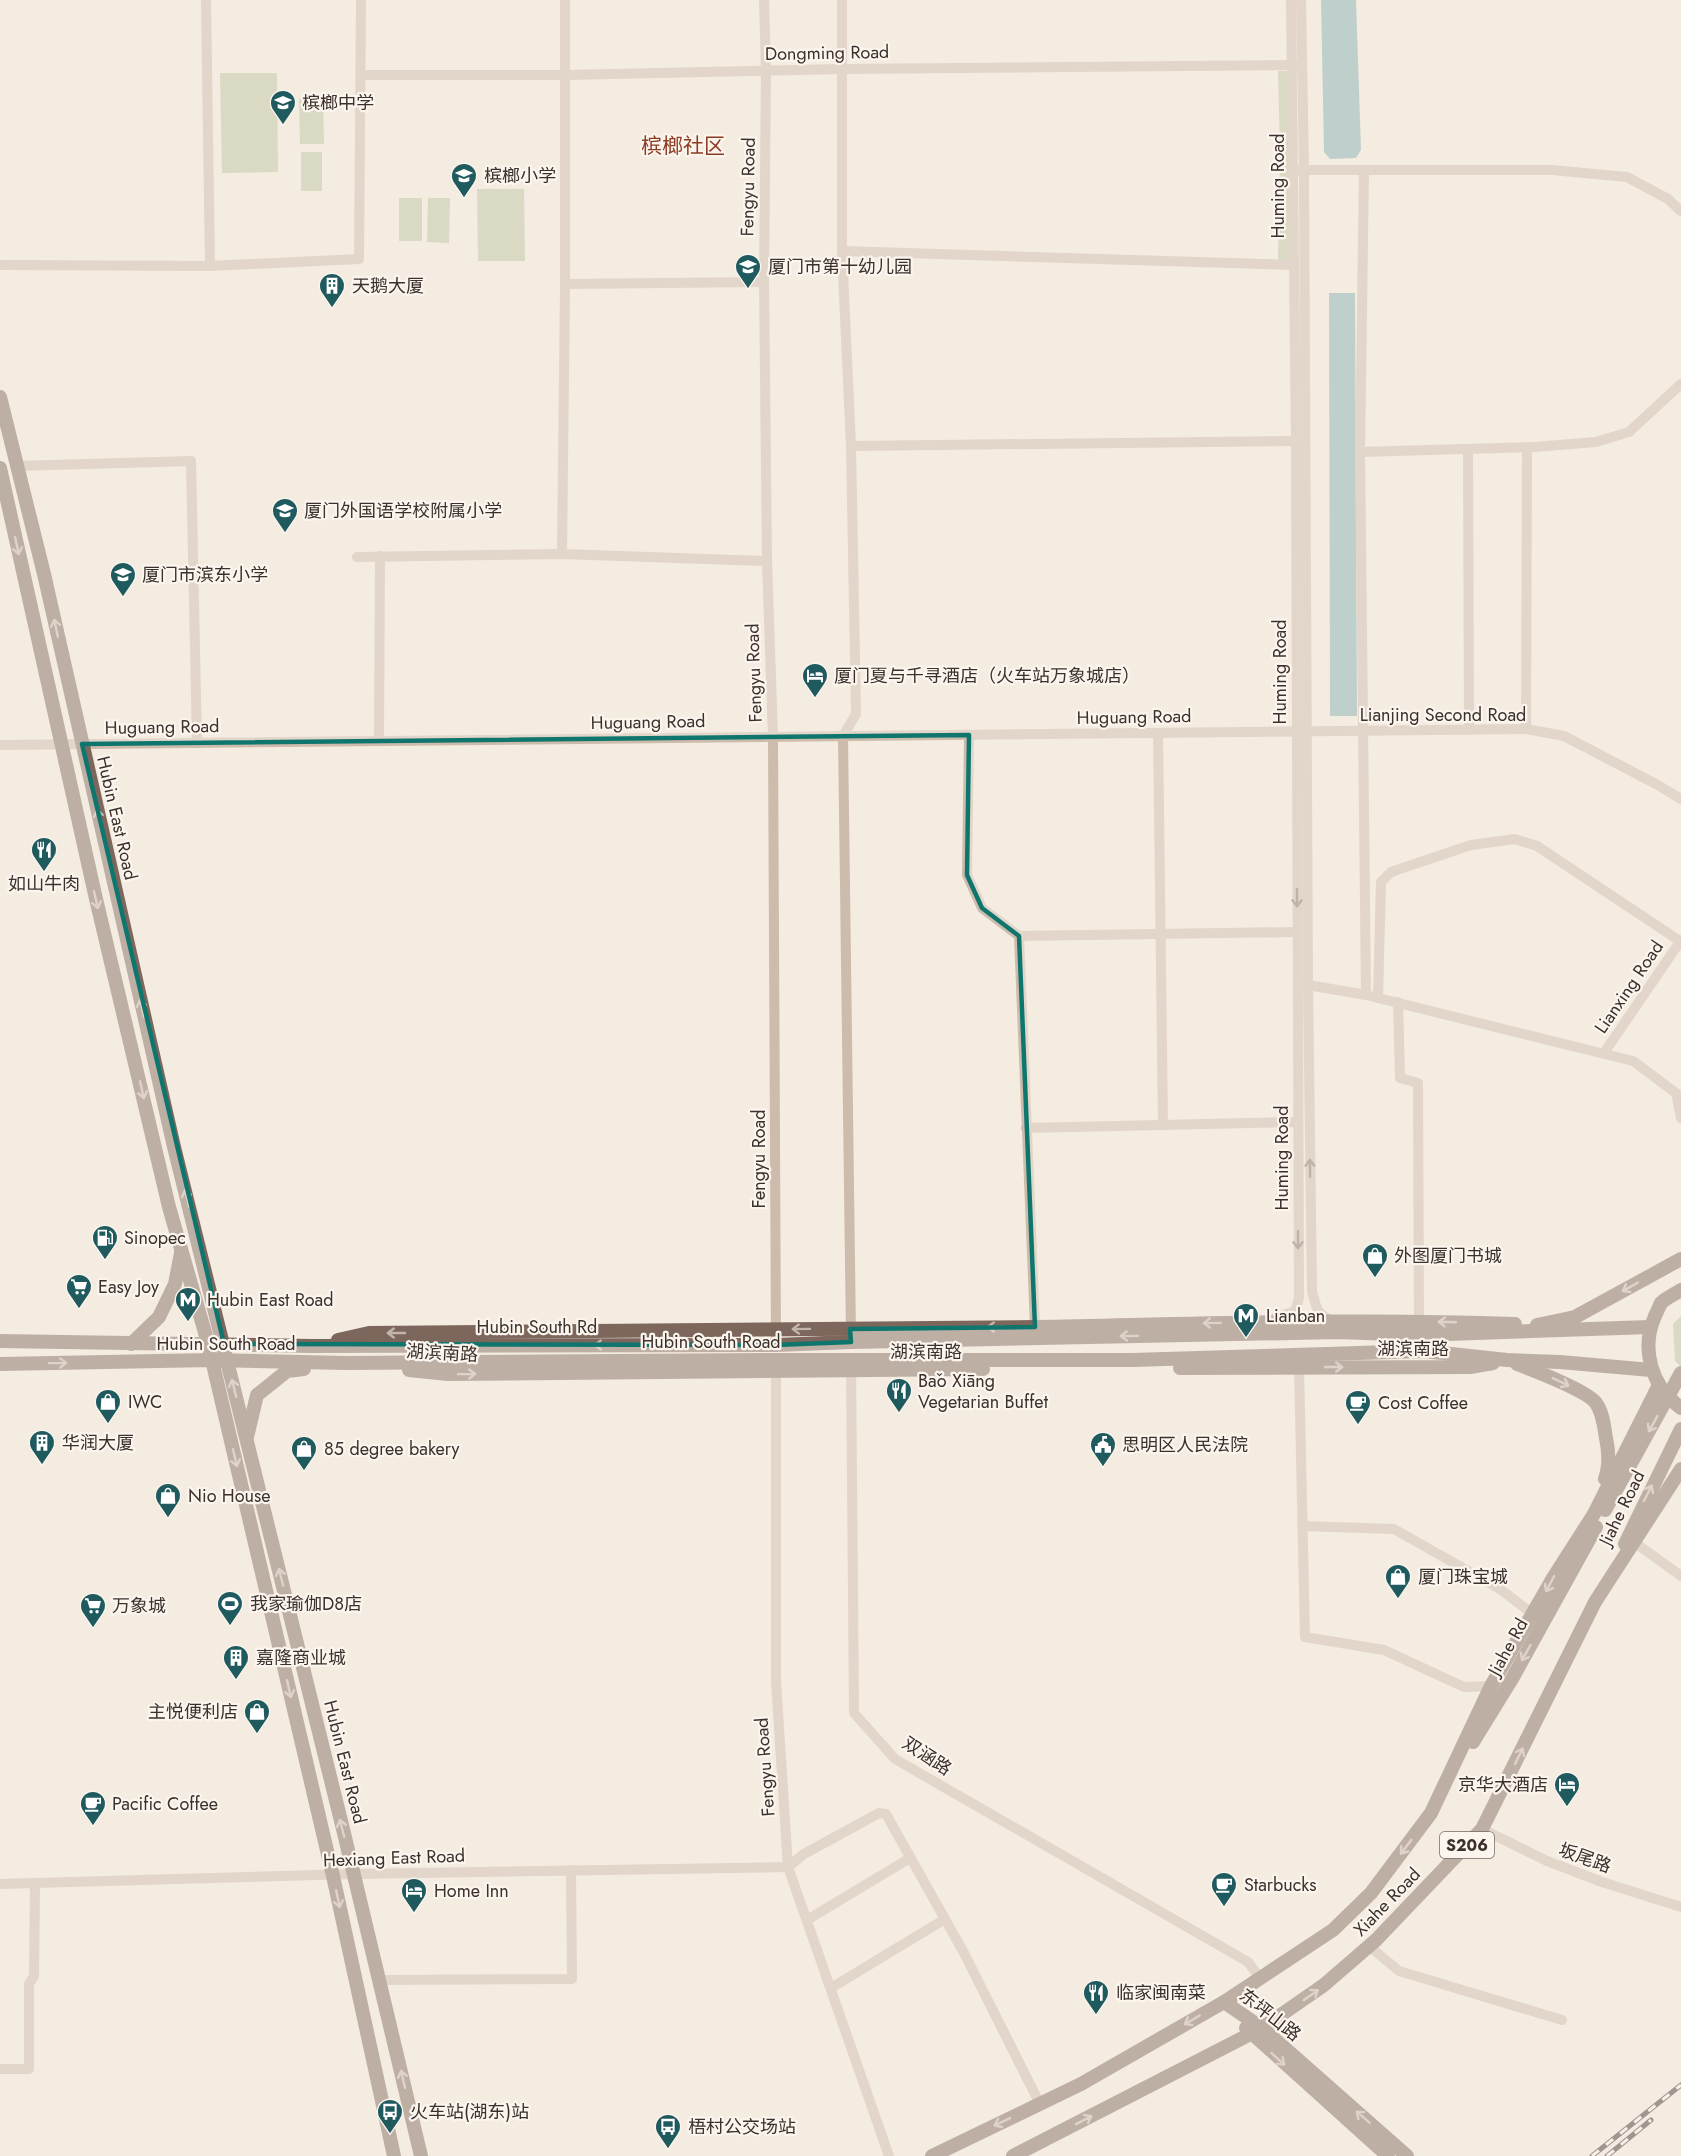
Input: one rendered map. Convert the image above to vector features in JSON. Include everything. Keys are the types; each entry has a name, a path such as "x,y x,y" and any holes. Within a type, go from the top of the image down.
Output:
{"main road":[{"name":"Hubin East Road","path":"0,397 44,574 174,1147 354,1874 421,2156"},
{"name":"Hubin East Road","path":"0,468 61,744 169,1208 208,1343 333,1876 394,2156"},
{"path":"131,1344 159,1317 176,1284 181,1254 169,1208"},
{"path":"1535,1326 1575,1317 1681,1259"},
{"path":"1681,1290 1662,1302 1650,1327 1648,1347 1651,1370 1662,1391 1681,1408"},
{"path":"312,1346 369,1333 776,1329 851,1335 1035,1327 1419,1320 1589,1330"},
{"name":"湖滨南路","path":"851,1335 1338,1332 1419,1335 1650,1327"},
{"name":"Hubin South Rd","path":"224,1344 312,1346 776,1345 851,1335"},
{"name":"Hubin South Road","path":"0,1341 224,1344"},
{"name":"湖滨南路","path":"851,1365 1132,1360 1423,1351 1507,1360 1651,1370"},
{"name":"Hubin South Road","path":"0,1364 212,1360 346,1363"},
{"path":"1507,1360 1559,1381 1595,1401 1603,1418 1609,1468 1599,1512"},
{"name":"湖滨南路","path":"346,1363 448,1374 776,1365 1470,1367 1507,1360"},
{"path":"246,1438 257,1395 287,1371 346,1363"},
{"name":"Jiahe Road","path":"1599,1512 1681,1373"},
{"name":"S206","path":"932,2156 1081,2084 1224,2002 1333,1930 1371,1893 1431,1813 1491,1686 1533,1614 1599,1512 1629,1441 1659,1385"},
{"name":"Jiahe Road","path":"1595,1602 1681,1429"},
{"name":"Xiahe Road","path":"1013,2156 1257,2031 1324,1985 1369,1946 1482,1829 1595,1602 1681,1468"},
{"path":"1636,1538 1681,1484"},
{"name":"Jiahe Rd","path":"1438,1799 1513,1677 1599,1512"},
{"name":"东坪山路","path":"1224,2002 1407,2156"},
{"name":"东坪山路","path":"1257,2031 1388,2156"}],"street":[{"path":"206,0 210,266"},
{"path":"0,265 210,266 359,260 361,0"},
{"path":"562,554 565,0"},
{"name":"Fengyu Road","path":"764,0 766,561 773,737 776,1345"},
{"path":"842,0 842,251 851,446 856,714 843,736 851,1335"},
{"name":"Huming Road","path":"1291,0 1298,65"},
{"name":"Huming Road","path":"1264,1322 1295,1311 1299,1298 1297,932 1301,732 1298,65 1301,0"},
{"name":"Dongming Road","path":"361,75 566,75 766,70 1298,65"},
{"path":"1299,170 1552,170 1627,177 1668,199 1681,211"},
{"name":"Huming Road","path":"1299,170 1294,265 1296,441 1312,1292 1316,1309 1320,1315 1334,1321"},
{"path":"1364,170 1360,452 1365,731 1366,995"},
{"path":"842,251 1294,265"},
{"path":"565,284 764,282"},
{"path":"1360,452 1527,447 1596,442 1629,432 1681,384"},
{"path":"851,446 1296,441"},
{"path":"1526,729 1527,447"},
{"path":"1468,449 1469,730"},
{"path":"17,466 191,461 197,743"},
{"path":"357,557 562,554 766,561"},
{"path":"379,741 380,556"},
{"name":"Lianjing Second Road","path":"1301,732 1526,729 1564,736 1681,799"},
{"name":"Huguang Road","path":"0,745 1301,732"},
{"path":"1158,733 1163,1125"},
{"path":"969,735 967,875 982,908 1019,936 1297,932"},
{"path":"1378,998 1381,882 1391,872 1471,845 1515,839 1537,846 1681,941"},
{"path":"1019,936 1035,1327"},
{"name":"Lianxing Road","path":"1604,1053 1681,941"},
{"path":"1308,985 1398,1002 1634,1061 1676,1093 1681,1118"},
{"path":"1398,1002 1400,1078 1418,1083 1419,1320"},
{"path":"1026,1128 1298,1122"},
{"name":"Fengyu Road","path":"776,1365 776,1681 788,1867 889,2156"},
{"name":"双涵路","path":"851,1365 854,1713 895,1758 1248,1962 1260,1978"},
{"path":"1299,1367 1305,1637 1384,1650 1464,1687 1491,1686"},
{"path":"1302,1526 1394,1528 1500,1589 1533,1614"},
{"path":"1636,1538 1681,1576"},
{"path":"788,1867 804,1854 879,1813 886,1814 945,1919 1040,2104"},
{"name":"坂尾路","path":"1482,1829 1546,1861 1602,1882 1681,1907"},
{"path":"807,1920 910,1858"},
{"name":"Hexiang East Road","path":"0,1884 354,1874 788,1867"},
{"path":"379,1980 572,1979 571,1870"},
{"path":"0,2069 29,2068 30,1984 34,1976 35,1884"},
{"path":"831,1988 945,1919"},
{"path":"1369,1946 1399,1971 1562,2020"}],"highlighted area":[{"path":"969,735 967,875 982,908 1019,936 1035,1327 850,1329 851,1342 776,1345 224,1344 82,744"}],"green space":[{"path":"1278,71 1292,71 1292,260 1278,261 1280,152"},
{"path":"220,73 277,73 278,172 222,173"},
{"path":"299,99 323,99 324,144 300,144"},
{"path":"301,152 322,152 322,191 301,191"},
{"path":"477,189 524,189 525,261 478,261"},
{"path":"399,198 422,198 422,241 399,241"},
{"path":"428,198 450,198 449,243 427,242"},
{"path":"1681,1316 1681,1367 1675,1361 1673,1324"}],"water":[{"path":"1321,0 1356,0 1361,150 1356,158 1330,159 1324,152"},
{"path":"1329,293 1355,293 1357,716 1330,716"}],"railway":[{"path":"1592,2156 1681,2085"},
{"path":"1607,2156 1651,2120"}],"place":[{"name":"槟榔中学","path":"283,126"},
{"name":"槟榔小学","path":"464,199"},
{"name":"厦门市第十幼儿园","path":"748,290"},
{"name":"天鹅大厦","path":"332,309"},
{"name":"厦门外国语学校附属小学","path":"285,534"},
{"name":"厦门市滨东小学","path":"123,598"},
{"name":"厦门夏与千寻酒店（火车站万象城店）","path":"815,699"},
{"name":"如山牛肉","path":"44,873"},
{"name":"Sinopec","path":"105,1261"},
{"name":"外图厦门书城","path":"1375,1279"},
{"name":"Easy Joy","path":"79,1310"},
{"name":"Hubin East Road","path":"188,1323"},
{"name":"Lianban","path":"1246,1339"},
{"name":"Bǎo Xiāng Vegetarian Buffet","path":"899,1414"},
{"name":"IWC","path":"108,1425"},
{"name":"Cost Coffee","path":"1358,1426"},
{"name":"华润大厦","path":"42,1466"},
{"name":"思明区人民法院","path":"1103,1468"},
{"name":"85 degree bakery","path":"304,1472"},
{"name":"Nio House","path":"168,1519"},
{"name":"厦门珠宝城","path":"1398,1600"},
{"name":"我家瑜伽D8店","path":"230,1627"},
{"name":"万象城","path":"93,1629"},
{"name":"嘉隆商业城","path":"236,1681"},
{"name":"主悦便利店","path":"257,1735"},
{"name":"京华大酒店","path":"1567,1808"},
{"name":"Pacific Coffee","path":"93,1827"},
{"name":"Starbucks","path":"1224,1908"},
{"name":"Home Inn","path":"414,1914"},
{"name":"临家闽南菜","path":"1096,2016"},
{"name":"火车站(湖东)站","path":"390,2135"},
{"name":"梧村公交场站","path":"668,2150"}],"district":[{"name":"槟榔社区","path":"683,146"}]}
